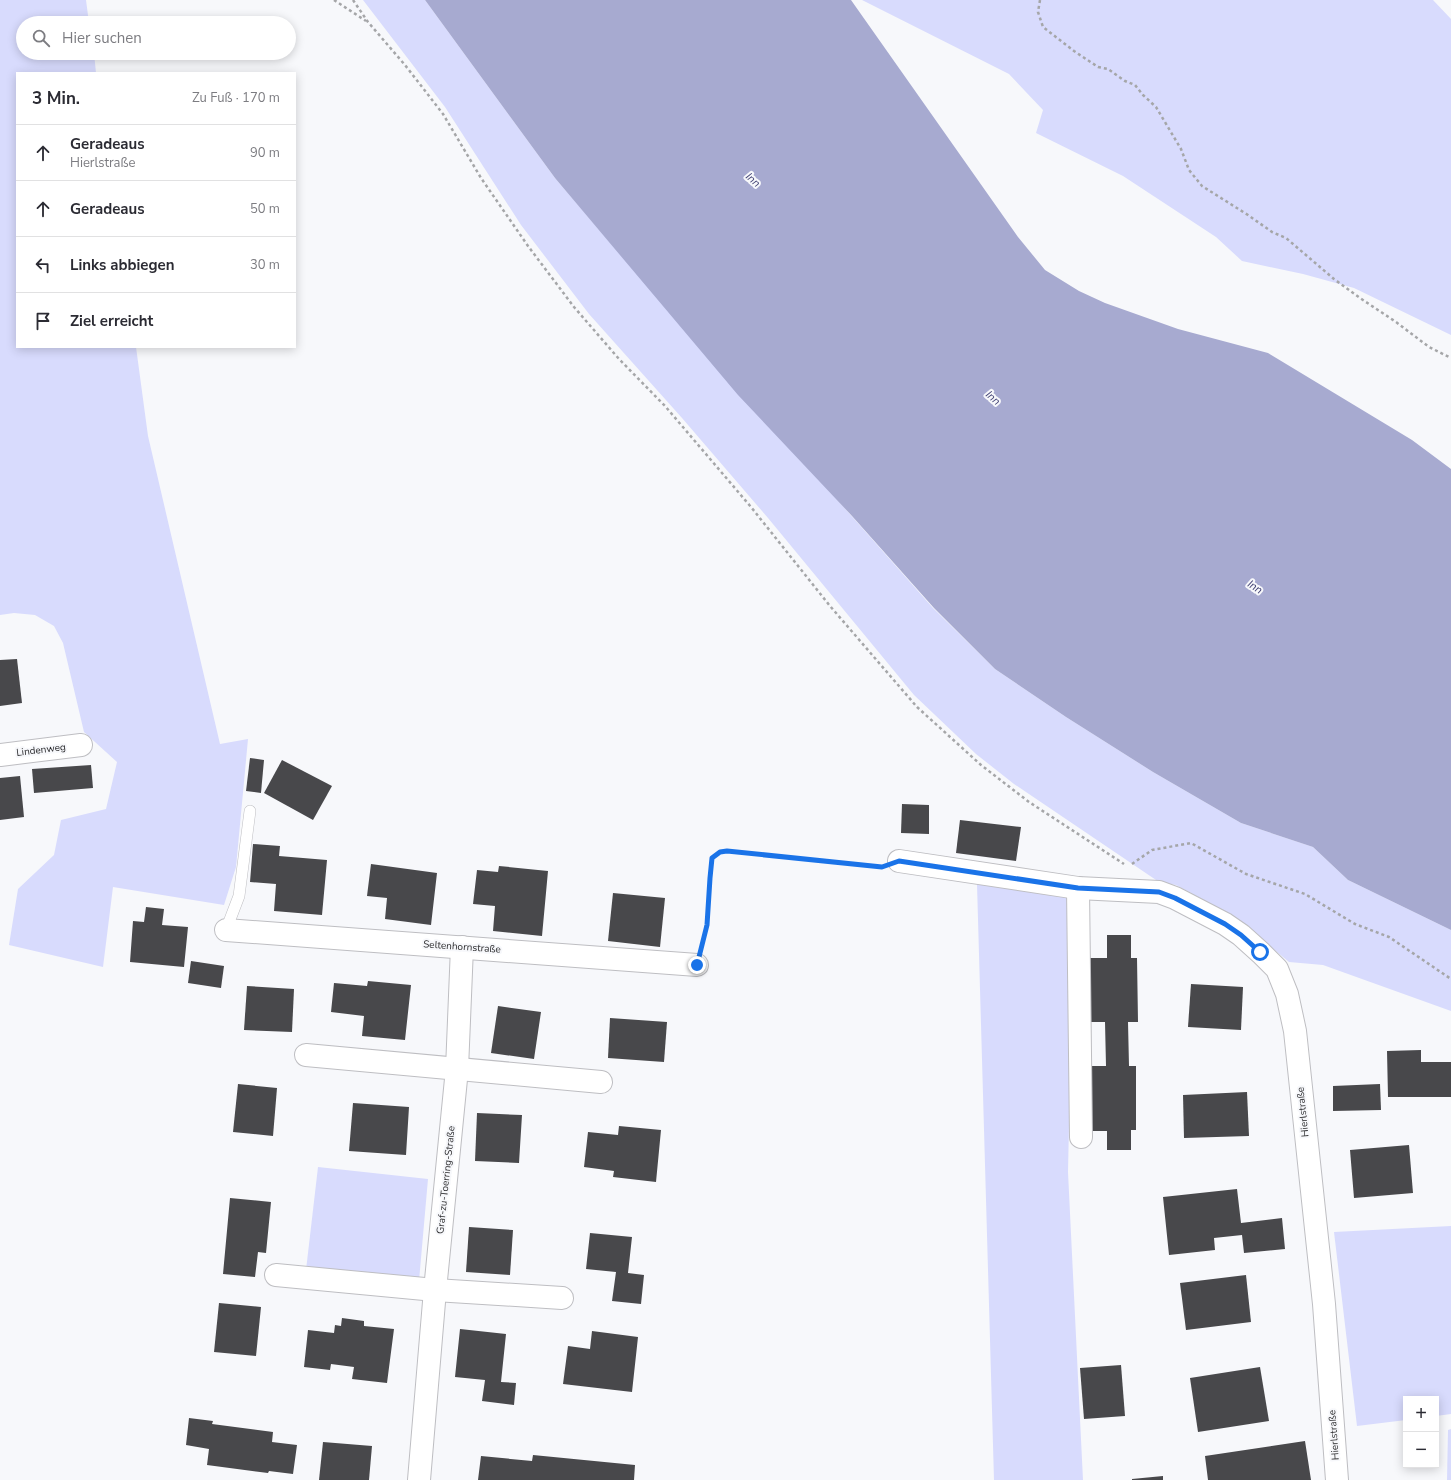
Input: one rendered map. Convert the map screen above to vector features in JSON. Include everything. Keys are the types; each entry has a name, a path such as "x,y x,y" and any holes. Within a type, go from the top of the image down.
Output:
{"street":[{"name":"Lindenweg","path":"0,755 81,745"},
{"name":"Hierlstraße","path":"899,861 1078,888 1159,892 1175,898 1230,928 1260,952 1277,969 1287,994 1295,1031 1324,1304 1337,1480"},
{"path":"1078,888 1081,1137"},
{"name":"Seltenhornstraße","path":"226,930 697,965"},
{"name":"Graf-zu-Toerring-Straße","path":"419,1480 435,1290 457,1070 462,947"},
{"path":"306,1055 600,1082"},
{"path":"276,1275 435,1290 562,1298"}],"lane":[{"path":"226,930 239,896 250,811"}],"path":[{"path":"334,0 368,22"},
{"path":"353,0 368,22 405,65 443,114 486,184 528,246 574,307 619,359 665,406 751,508 830,606 917,707 981,765 1029,802 1129,867 1152,850 1166,846 1191,843 1246,874 1305,894 1355,924 1389,937 1451,979"},
{"path":"1040,0 1038,12 1043,27 1069,48 1098,67 1108,69 1125,81 1135,85 1156,107 1180,149 1189,170 1202,186 1272,232 1286,238 1334,279 1360,298 1396,322 1429,347 1451,358"},
{"path":"697,965 707,925 712,858 720,852 727,851 882,867 899,861"}],"shaded area":[{"path":"0,0 86,0 88,16 16,16 16,60 95,60 96,72 16,72 16,348 136,348 148,436 220,744 248,739 236,867 224,905 113,887 103,967 9,945 18,889 54,855 61,820 106,809 117,762 84,732 63,643 54,626 35,615 14,613 0,615"},
{"path":"363,0 425,0 555,178 625,260 933,608 995,669 1066,717 1153,772 1241,823 1313,847 1348,880 1451,930 1451,1011 1323,965 1289,962 1242,923 1176,885 1159,882 1014,784 976,754 914,695 768,518 682,418 589,314 521,225 445,107"},
{"path":"862,0 1433,0 1451,19 1451,335 1354,288 1303,274 1242,261 1216,237 1123,176 1036,133 1043,110 1009,74"},
{"path":"977,884 1074,892 1068,1172 1083,1480 994,1480"},
{"path":"318,1167 428,1179 419,1281 306,1270"},
{"path":"1451,1226 1451,1414 1439,1416 1439,1396 1403,1396 1403,1420 1357,1426 1334,1232"},
{"path":"1451,1429 1451,1480 1447,1480 1448,1430"}],"water":[{"name":"Inn","path":"425,0 851,0 1018,237 1045,270 1079,291 1105,303 1178,329 1268,353 1412,440 1451,469 1451,930 1348,880 1313,847 1241,823 1153,772 1066,717 995,669 934,608 852,516 738,395 555,178"}],"building":[{"path":"17,659 22,703 0,706 0,660"},
{"path":"250,758 264,760 261,793 246,791"},
{"path":"282,760 332,786 313,820 264,793"},
{"path":"91,765 93,788 34,793 32,769"},
{"path":"20,776 24,817 0,820 0,778"},
{"path":"902,804 929,805 929,834 901,833"},
{"path":"960,820 1021,827 1016,861 956,853"},
{"path":"253,844 280,846 279,856 327,860 322,915 274,911 276,884 250,882"},
{"path":"371,864 437,873 431,925 385,919 387,898 367,896"},
{"path":"499,866 548,871 542,936 493,931 495,906 473,904 477,870 498,872"},
{"path":"613,893 665,898 660,947 608,941"},
{"path":"146,907 164,909 162,925 188,927 184,967 130,962 133,921 144,922"},
{"path":"1107,935 1131,935 1131,958 1137,958 1138,1022 1128,1022 1129,1066 1136,1066 1136,1130 1131,1130 1131,1150 1107,1150 1107,1131 1089,1131 1089,1066 1106,1066 1105,1022 1090,1022 1089,958 1107,958"},
{"path":"191,961 224,966 221,988 188,983"},
{"path":"368,981 411,985 405,1040 362,1036 364,1016 331,1012 334,983 367,986"},
{"path":"1191,984 1243,987 1241,1030 1188,1027"},
{"path":"247,986 294,989 292,1032 244,1030"},
{"path":"498,1006 541,1012 534,1059 491,1053"},
{"path":"610,1018 667,1022 664,1062 608,1058"},
{"path":"1421,1050 1421,1062 1451,1062 1451,1097 1388,1097 1387,1051"},
{"path":"238,1084 277,1088 273,1136 233,1132"},
{"path":"1380,1084 1381,1110 1333,1111 1333,1086"},
{"path":"1247,1092 1249,1136 1184,1138 1183,1095"},
{"path":"353,1103 409,1107 406,1155 349,1151"},
{"path":"477,1113 522,1115 519,1163 475,1161"},
{"path":"619,1126 661,1130 656,1182 613,1177 614,1171 584,1167 588,1132 618,1135"},
{"path":"1409,1145 1413,1193 1354,1198 1350,1150"},
{"path":"1237,1189 1241,1223 1282,1218 1285,1249 1244,1253 1242,1235 1214,1238 1215,1250 1169,1255 1163,1197"},
{"path":"230,1198 271,1202 266,1253 258,1252 255,1277 223,1274"},
{"path":"469,1227 513,1230 510,1275 466,1272"},
{"path":"590,1233 632,1237 628,1273 644,1275 641,1304 612,1301 616,1272 586,1269"},
{"path":"1246,1275 1251,1322 1186,1330 1180,1283"},
{"path":"219,1303 261,1307 256,1356 214,1352"},
{"path":"342,1318 364,1321 364,1326 394,1329 387,1383 352,1379 354,1367 331,1364 330,1370 304,1367 308,1330 334,1333 335,1325 341,1326"},
{"path":"460,1329 506,1334 501,1382 516,1383 514,1405 482,1401 485,1380 455,1377"},
{"path":"592,1331 638,1337 632,1392 563,1384 568,1346 590,1349"},
{"path":"1121,1365 1125,1416 1084,1419 1080,1368"},
{"path":"1260,1367 1269,1421 1198,1432 1190,1378"},
{"path":"189,1418 213,1421 212,1424 273,1432 272,1442 297,1445 293,1474 269,1471 268,1473 207,1465 209,1449 186,1445"},
{"path":"1305,1441 1311,1480 1208,1480 1205,1456"},
{"path":"323,1442 372,1446 369,1480 319,1480"},
{"path":"533,1455 635,1465 634,1480 478,1480 481,1456 532,1461"},
{"path":"1163,1476 1163,1480 1132,1480 1132,1479"}],"route":[{"path":"697,965 707,925 712,858 720,852 727,851 882,867 899,861 1078,888 1159,892 1175,898 1225,924 1241,935 1260,952"}]}
